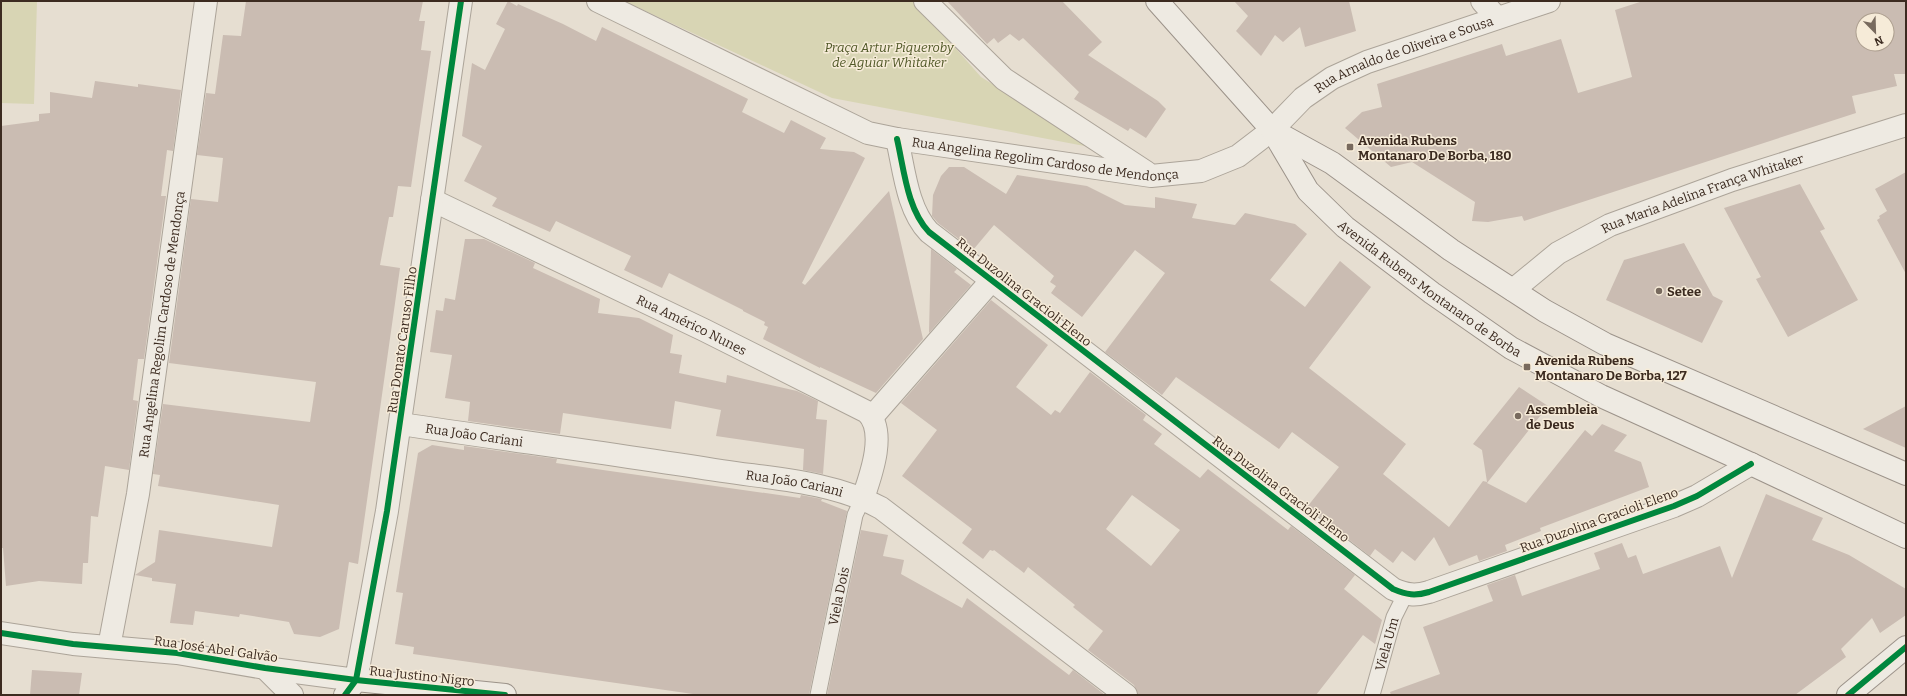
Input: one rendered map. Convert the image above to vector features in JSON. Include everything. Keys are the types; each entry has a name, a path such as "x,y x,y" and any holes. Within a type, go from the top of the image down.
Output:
{"street":[{"name":"Rua Angelina Regolim Cardoso de Mendonça","path":"108,647 138,494 206,1"},
{"name":"Rua Donato Caruso Filho","path":"351,688 387,510 401,424 432,200 462,1"},
{"name":"Rua Angelina Regolim Cardoso de Mendonça","path":"598,1 845,123 868,133 897,139 1150,176 1201,171 1238,156 1272,130"},
{"path":"925,1 1004,79 1150,176"},
{"name":"Avenida Rubens Montanaro de Borba","path":"1157,1 1272,130 1308,190 1345,227 1432,293 1511,348 1601,396 1751,464 1906,537"},
{"path":"1482,1 1497,18"},
{"name":"Rua Arnaldo de Oliveira e Sousa","path":"1272,130 1303,98 1332,78 1367,62 1549,1"},
{"name":"Rua Maria Adelina França Whitaker","path":"1513,290 1558,253 1610,225 1732,180 1906,125"},
{"name":"Avenida Rubens Montanaro de Borba","path":"1272,130 1332,163 1452,250 1545,311 1605,344 1906,474"},
{"name":"Rua Duzolina Gracioli Eleno","path":"897,139 912,201 920,223 991,281 1393,589 1405,595 1412,596 1429,592 1674,506 1751,464"},
{"name":"Rua Américo Nunes","path":"432,200 704,330 753,356 862,408 872,416"},
{"path":"863,498 872,473 876,449 876,432 872,416 991,281"},
{"name":"Rua João Cariani","path":"401,424 815,485 863,498 894,517 1126,695"},
{"name":"Rua José Abel Galvão","path":"1,633 73,644 177,653 265,668 351,688"},
{"path":"1848,695 1906,647"},
{"name":"Rua José Abel Galvão","path":"265,668 292,695"},
{"name":"Rua Justino Nigro","path":"351,688 505,695"}],"lane":[{"name":"Viela Dois","path":"818,695 854,515 863,498"},
{"name":"Viela Um","path":"1372,695 1394,617 1405,595"}],"green space":[{"path":"1,1 37,1 34,104 1,103"},
{"name":"Praça Artur Piqueroby de Aguiar Whitaker","path":"624,1 914,1 981,77 1095,148 832,98"}],"building":[{"path":"246,1 423,1 419,21 425,21 421,50 431,51 411,187 398,186 393,217 389,217 380,265 400,268 358,564 349,562 339,629 320,637 294,634 289,622 240,614 239,617 195,611 193,625 170,623 176,584 152,581 152,578 135,575 155,562 159,530 272,547 279,505 158,486 160,475 153,474 163,404 310,422 316,382 169,363 191,199 218,202 223,158 197,155 206,93 215,94 223,35 241,36"},
{"path":"508,1 563,24 596,41 602,27 748,99 742,112 784,133 791,120 826,138 820,149 854,152 865,158 802,283 805,285 889,191 923,339 876,393 820,368 763,339 768,327 764,325 765,322 743,310 669,273 662,288 624,270 631,256 556,221 550,232 492,206 497,198 464,181 482,146 462,136 472,63 485,70 505,29 496,24"},
{"path":"947,1 1062,1 1102,42 1088,55 1158,101 1166,109 1146,138 1130,128 1128,131 1074,99 1079,92 1023,38 1019,41 1010,34 998,43 994,38 987,44"},
{"path":"1234,1 1349,1 1356,31 1305,47 1300,27 1283,42 1275,35 1261,56 1236,31 1248,16"},
{"path":"1643,1 1906,1 1906,74 1894,74 1897,86 1852,96 1856,113 1524,221 1522,216 1488,222 1472,221 1475,202 1412,162 1391,167 1345,128 1362,112 1382,107 1377,84 1502,44 1506,56 1561,39 1578,93 1632,77 1615,10"},
{"path":"95,81 138,87 138,84 181,90 173,151 167,150 161,196 166,196 144,359 138,359 133,400 138,401 129,470 105,466 98,517 91,516 88,563 83,563 82,584 39,581 6,586 3,548 1,548 1,126 39,121 39,114 50,113 50,92 92,98"},
{"path":"949,167 964,167 1006,194 1017,175 1087,186 1125,205 1155,208 1155,197 1197,204 1192,218 1235,225 1245,213 1295,224 1307,234 1270,280 1305,307 1340,261 1371,287 1309,368 1406,444 1383,474 1449,527 1483,481 1487,482 1482,450 1473,444 1519,387 1548,406 1487,483 1526,503 1585,430 1592,436 1602,424 1627,435 1614,451 1641,462 1649,487 1540,528 1541,531 1505,545 1507,551 1479,561 1477,555 1449,566 1434,537 1415,561 1402,551 1393,563 1375,549 1370,556 1307,507 1339,467 1292,432 1279,449 1176,377 1162,395 1105,352 1165,273 1135,250 1082,317 1051,293 1056,286 1050,282 1054,276 994,225 973,250 938,223 932,216 933,195 941,176"},
{"path":"1906,172 1906,274 1877,220 1880,218 1879,216 1887,211 1875,189"},
{"path":"1800,184 1825,229 1820,231 1858,300 1788,337 1756,279 1761,277 1724,208"},
{"path":"465,239 484,239 535,263 533,268 600,299 598,313 639,318 673,335 670,353 682,355 679,373 726,383 727,375 797,391 818,401 816,419 827,420 823,474 803,470 804,449 716,436 721,410 675,401 671,429 563,413 560,434 468,421 470,402 445,398 452,355 430,352 436,310 443,311 445,298 455,300"},
{"name":"Setee","path":"1684,243 1713,296 1723,301 1702,343 1606,300 1624,260"},
{"path":"931,249 957,269 954,272 971,285 929,333"},
{"path":"991,300 1048,345 1016,387 1051,415 1055,410 1060,413 1090,372 1146,415 1143,420 1162,434 1154,444 1200,478 1208,469 1288,530 1291,526 1355,575 1344,589 1382,620 1375,644 1363,635 1316,695 1138,695 1134,685 1088,650 1103,631 1073,607 1075,605 1028,567 1024,573 994,550 990,550 983,559 962,543 972,529 902,476 937,430 901,403","holes":["1132,495 1180,530 1151,566 1106,529"]},
{"path":"1906,406 1906,448 1863,429"},
{"path":"432,445 464,450 464,446 557,459 556,463 603,470 800,498 801,495 822,499 821,501 847,511 809,695 700,695 413,654 414,647 395,644 403,593 396,592 418,453"},
{"path":"1766,494 1823,518 1812,540 1849,555 1906,589 1906,615 1880,633 1872,618 1841,649 1846,657 1795,695 1391,695 1390,692 1440,674 1423,627 1493,601 1487,585 1515,575 1522,596 1600,569 1594,553 1622,543 1628,558 1636,555 1643,574 1720,546 1732,578"},
{"path":"861,530 888,535 883,556 904,560 901,574 962,608 967,598 1069,675 1073,670 1105,695 827,695"},
{"path":"32,670 82,673 79,695 30,695"}],"cycle path":[{"path":"345,695 356,680 387,511 461,1"},
{"path":"897,139 904,176 911,200 922,223 929,232 1393,589 1398,591 1407,594 1429,592 1674,506 1697,496 1751,464"},
{"path":"1,633 73,644 177,653 265,668 356,680 505,695"},
{"path":"1848,695 1906,647"}],"place":[{"name":"Avenida Rubens Montanaro De Borba, 180","path":"1350,147"},
{"name":"Setee","path":"1659,291"},
{"name":"Avenida Rubens Montanaro De Borba, 127","path":"1527,367"},
{"name":"Assembleia de Deus","path":"1518,416"}]}
